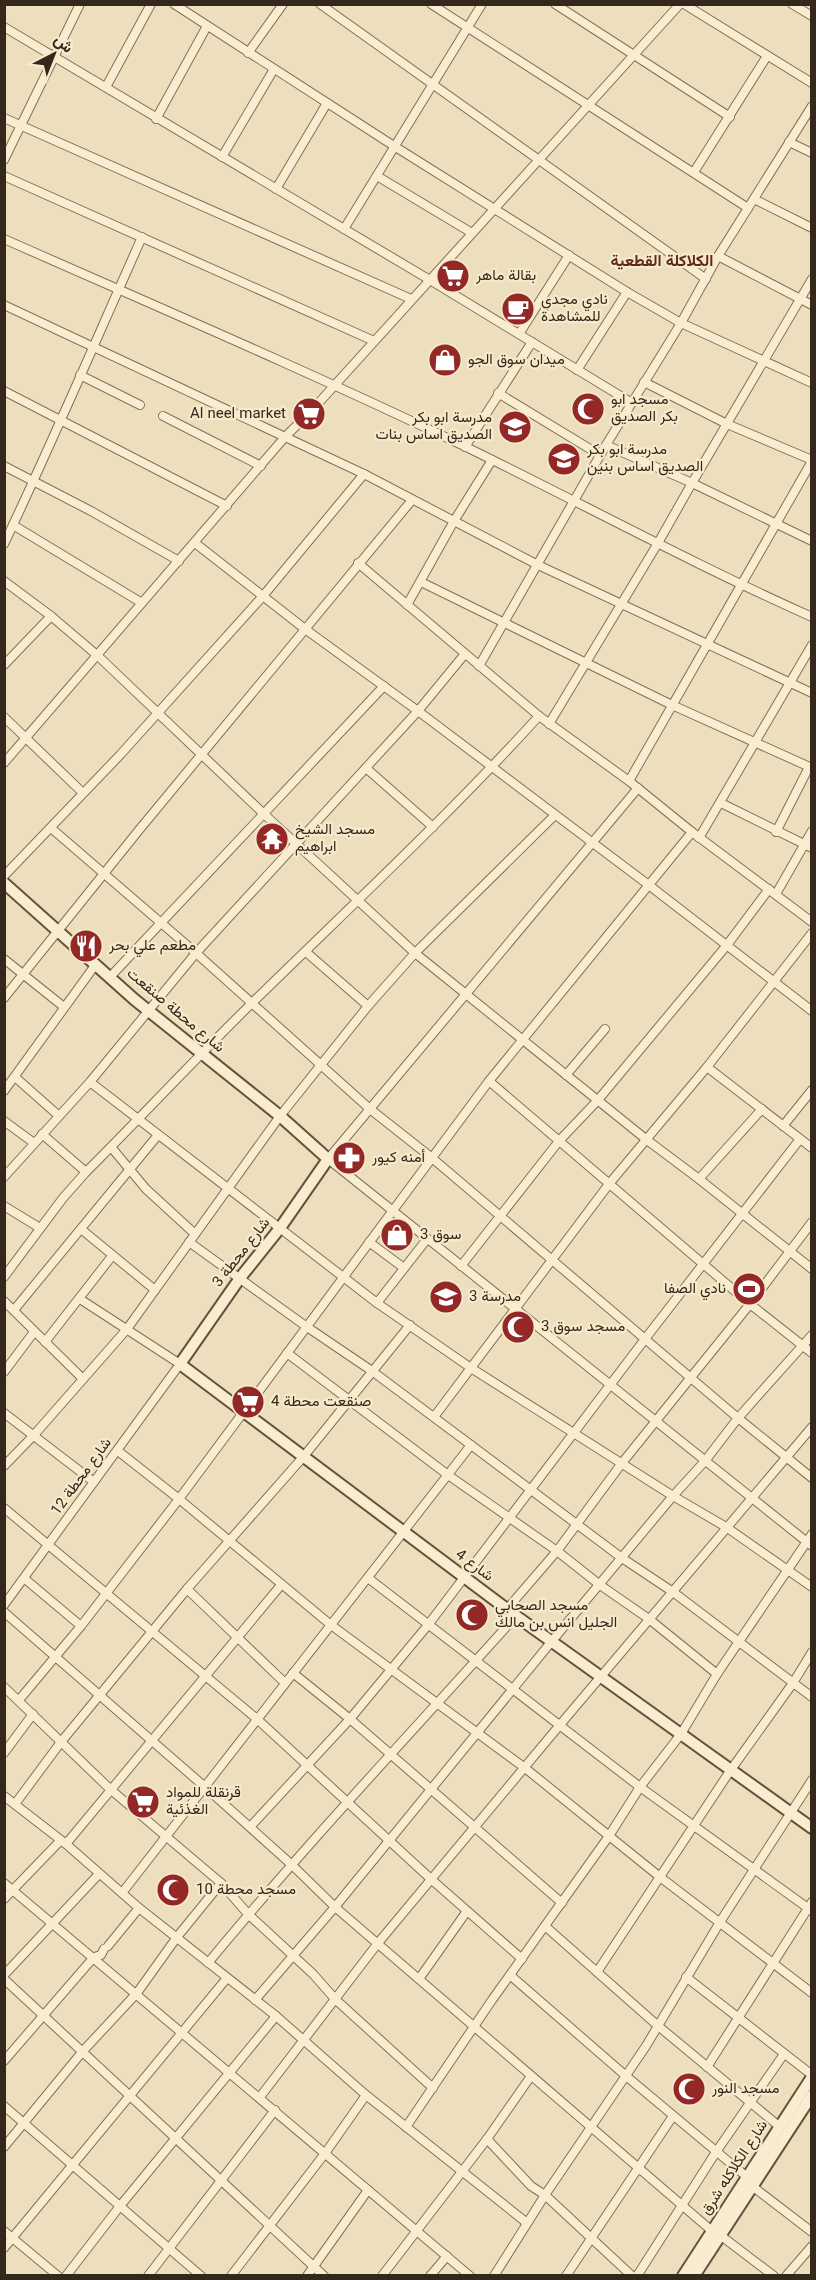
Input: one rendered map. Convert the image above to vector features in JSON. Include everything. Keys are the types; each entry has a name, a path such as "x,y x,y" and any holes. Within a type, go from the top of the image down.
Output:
{"street":[{"path":"4,160 80,4"},
{"path":"106,87 151,4"},
{"path":"174,4 627,292 681,323 812,383"},
{"path":"248,53 283,4"},
{"path":"320,4 706,279"},
{"path":"431,4 748,208"},
{"path":"344,229 482,4"},
{"path":"555,4 730,117"},
{"path":"4,763 285,437 336,385 411,299 682,4 812,83"},
{"path":"792,4 812,16"},
{"path":"156,118 207,26"},
{"path":"4,27 519,333 632,403"},
{"path":"694,172 767,56"},
{"path":"222,157 274,69"},
{"path":"276,189 327,102"},
{"path":"478,666 600,455 681,323 718,256 812,106"},
{"path":"4,118 411,299"},
{"path":"789,142 812,153"},
{"path":"4,176 374,341"},
{"path":"377,176 472,233"},
{"path":"754,199 812,228"},
{"path":"4,544 62,420 142,237"},
{"path":"4,239 336,385 492,460 740,585 812,617"},
{"path":"519,333 569,255"},
{"path":"718,256 812,305"},
{"path":"549,724 812,279"},
{"path":"577,370 627,292"},
{"path":"4,306 364,474 538,565 812,693"},
{"path":"465,447 532,342"},
{"path":"80,375 140,405"},
{"path":"629,781 812,461 727,424 644,382"},
{"path":"4,391 227,506"},
{"path":"498,393 600,455"},
{"path":"163,416 261,466"},
{"path":"606,445 692,483 812,541"},
{"path":"407,605 454,521 492,460"},
{"path":"4,466 91,511 179,561"},
{"path":"4,876 120,755 157,711 263,596 364,474"},
{"path":"4,998 358,563 412,500"},
{"path":"13,525 142,603"},
{"path":"195,543 305,629 418,711 812,1011"},
{"path":"358,563 549,724 629,781 699,838 812,922"},
{"path":"5,581 98,656 265,815 415,952 647,1140 812,1269"},
{"path":"421,582 672,705 810,767 776,832"},
{"path":"4,665 51,616"},
{"path":"699,838 812,645"},
{"path":"4,1177 90,1082 196,954 418,711 464,654"},
{"path":"110,977 384,686"},
{"path":"4,1277 86,1172 136,1119 492,768 539,716"},
{"path":"4,717 83,793"},
{"path":"366,768 433,827"},
{"path":"638,788 328,1159 809,1544"},
{"path":"721,803 807,846"},
{"path":"4,1466 127,1329 280,1116 368,1006 415,952 555,815"},
{"path":"51,828 370,1109 432,1158 812,1478"},
{"path":"461,1266 559,1141 598,1100 773,892 807,846 812,831"},
{"path":"19,1700 81,1626 179,1499 489,1081 692,832"},
{"name":"شارع محطة صنقعت","path":"4,884 148,1012 280,1116 328,1159"},
{"path":"434,1417 609,1184 647,1140 812,933"},
{"path":"306,952 368,1006"},
{"path":"4,959 64,1007"},
{"path":"4,1091 96,964"},
{"path":"566,1075 605,1029"},
{"path":"706,1067 812,1148"},
{"path":"15,1077 59,1116"},
{"path":"489,1081 750,1304 812,1353"},
{"path":"90,1082 377,1303 471,1368 726,1527 812,1587"},
{"path":"783,1126 812,1090"},
{"path":"699,1179 762,1109"},
{"path":"4,1121 34,1143"},
{"path":"42,1134 86,1172"},
{"path":"14,1310 158,1135"},
{"path":"250,1827 309,1766 428,1625 609,1385 800,1139"},
{"path":"111,1147 146,1189 195,1234"},
{"name":"شارع محطة 3","path":"180,1364 328,1159"},
{"path":"4,1206 40,1228"},
{"path":"208,1963 248,1914 437,1702 476,1662 622,1463 750,1304 812,1222"},
{"path":"81,1229 155,1290"},
{"path":"377,1303 428,1239"},
{"path":"189,1242 372,1371 812,1697"},
{"path":"369,1242 404,1268"},
{"path":"45,1342 112,1256"},
{"path":"80,1299 180,1364"},
{"path":"4,1301 83,1379"},
{"path":"15,1804 62,1742 187,1589 304,1456 410,1325"},
{"path":"4,1372 34,1332"},
{"path":"255,2000 335,1907 552,1641 705,1461 738,1418 812,1335"},
{"path":"287,1353 448,1475 649,1619 717,1674"},
{"name":"شارع 4","path":"180,1364 512,1613 812,1828"},
{"name":"شارع محطة 12","path":"4,1605 180,1364"},
{"path":"4,1413 94,1482"},
{"path":"260,2097 378,1943 812,1427"},
{"path":"122,1893 471,1445"},
{"path":"118,1451 331,1625 478,1732 660,1877 812,1993"},
{"path":"4,1508 257,1719 432,1880 522,1959"},
{"path":"406,2127 609,1836 640,1787 681,1734 717,1674 787,1568 809,1544 812,1534"},
{"path":"368,1578 640,1787 810,1907 771,1963 707,2067"},
{"path":"25,1579 81,1626"},
{"path":"4,1899 63,1843 280,1585"},
{"path":"187,1589 285,1683"},
{"path":"4,1612 99,1696 152,1739 292,1865 335,1907 474,2027 716,2233 774,2276"},
{"path":"597,1972 812,1652"},
{"path":"292,1673 350,1719 562,1903"},
{"path":"4,1687 110,1789 221,1882 248,1914 328,1989 335,1999 433,2088"},
{"path":"4,1753 33,1714"},
{"path":"494,2276 545,2195 626,2076 720,1922 812,1780"},
{"path":"4,1796 139,1908 276,2016 366,2095 528,2223"},
{"path":"99,1874 4,1977 324,2276"},
{"path":"4,2147 83,2051 137,1993 177,1937 221,1882"},
{"path":"4,1883 326,2152 470,2276"},
{"path":"4,2061 94,1957 101,1955 139,1908"},
{"path":"419,1979 467,1911"},
{"path":"545,1926 657,2025 780,2127"},
{"path":"510,1975 749,2182 812,2232"},
{"path":"686,1977 812,2076"},
{"path":"4,2248 227,1978"},
{"path":"66,2276 229,2071 276,2016"},
{"path":"637,2276 716,2152 784,2054"},
{"path":"382,2276 487,2139 531,2076"},
{"name":"شارع الكلاكله شرق","path":"749,2182 812,2076"},
{"path":"231,2276 326,2152 366,2095"},
{"name":"شارع الكلاكله شرق","path":"683,2276 716,2233 749,2182 812,2095"},
{"path":"4,2106 201,2276"},
{"path":"148,2276 275,2110"},
{"path":"566,2276 673,2116"},
{"path":"487,2139 531,2186 545,2195 632,2276"},
{"path":"307,2276 368,2190"},
{"path":"4,2231 58,2276"},
{"name":"شارع الكلاكله شرق","path":"694,2276 716,2233"},
{"path":"786,2276 812,2246"},
{"path":"430,2276 447,2256"}],"place":[{"name":"بقالة ماهر","path":"453,276"},
{"name":"نادي مجدي للمشاهدة","path":"518,309"},
{"name":"ميدان سوق الجو","path":"445,360"},
{"name":"مسجد ابو بكر الصديق","path":"588,409"},
{"name":"Al neel market","path":"309,414"},
{"name":"مدرسة ابو بكر الصديق اساس بنات","path":"515,427"},
{"name":"مدرسة ابو بكر الصديق اساس بنين","path":"564,459"},
{"name":"مسجد الشيخ ابراهيم","path":"272,839"},
{"name":"مطعم علي بحر","path":"86,946"},
{"name":"أمنه كيور","path":"349,1158"},
{"name":"سوق 3","path":"397,1235"},
{"name":"نادي الصفا","path":"749,1289"},
{"name":"مدرسة 3","path":"446,1297"},
{"name":"مسجد سوق 3","path":"518,1327"},
{"name":"صنقعت محطة 4","path":"248,1402"},
{"name":"مسجد الصحابي الجليل انس بن مالك","path":"472,1615"},
{"name":"قرنقلة للمواد الغذئية","path":"143,1802"},
{"name":"مسجد محطة 10","path":"173,1890"},
{"name":"مسجد النور","path":"689,2089"}],"district":[{"name":"الكلاكلة القطعية","path":"662,262"}]}
